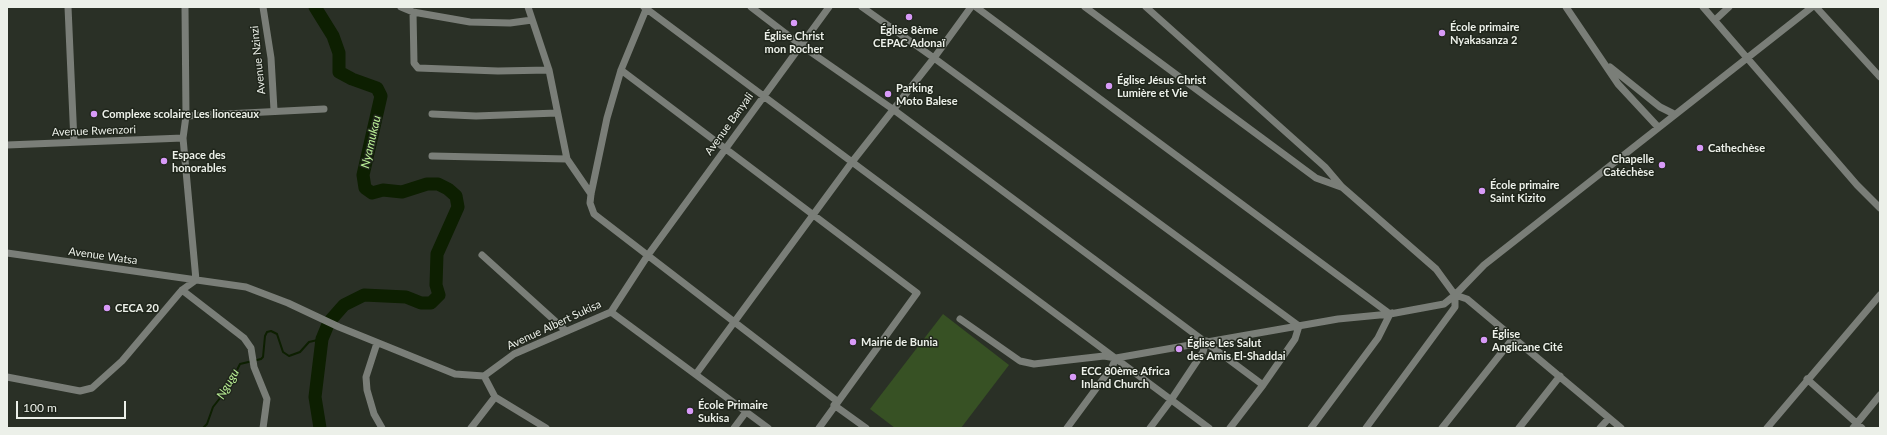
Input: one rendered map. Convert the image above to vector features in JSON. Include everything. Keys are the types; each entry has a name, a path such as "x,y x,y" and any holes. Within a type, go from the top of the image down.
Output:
{"street":[{"path":"68,7 74,142"},
{"path":"7,377 80,391 92,388 122,361 182,290 196,280 182,138 186,116 185,7"},
{"name":"Avenue Nzinzi","path":"263,7 271,58 274,110"},
{"path":"401,7 414,12 470,22 510,23 532,20"},
{"path":"528,7 549,70 567,159 591,194"},
{"path":"866,428 735,322 594,214 590,204 591,194 607,118 621,70 645,7 762,96 1209,428"},
{"path":"752,7 802,46 894,110 1206,341 1263,385"},
{"name":"Avenue Banyali","path":"648,255 762,96 802,46 829,7"},
{"path":"862,7 934,58 1299,326"},
{"path":"696,374 812,215 934,58 971,7"},
{"path":"976,7 1390,314"},
{"path":"1085,7 1316,178 1342,187"},
{"path":"1146,7 1326,167 1342,187 1436,269 1455,295 1467,299 1621,428"},
{"path":"1566,7 1618,84 1658,127"},
{"path":"1703,7 1746,59 1857,185 1880,208"},
{"path":"1715,20 1729,7"},
{"path":"960,319 1020,361 1034,364 1104,356 1116,358 1338,319 1390,314 1444,304 1455,295 1484,265 1674,114 1812,7"},
{"path":"1816,7 1880,77"},
{"path":"414,12 414,63 418,68 498,71 549,70"},
{"path":"1605,64 1660,107 1674,114"},
{"path":"621,70 916,293 819,428"},
{"path":"186,116 274,110 324,109"},
{"path":"432,114 476,116 557,113"},
{"name":"Avenue Rwenzori","path":"7,145 182,138"},
{"path":"432,156 567,159"},
{"name":"Avenue Watsa","path":"7,253 246,287 377,343"},
{"path":"482,255 565,330"},
{"name":"Avenue Albert Sukisa","path":"484,376 514,354 565,330 611,312 648,255"},
{"path":"182,290 244,338 251,348 254,367 267,399 263,428"},
{"path":"1366,428 1455,307 1455,295"},
{"path":"1767,428 1806,379 1880,295"},
{"path":"611,312 768,428"},
{"path":"1311,428 1378,338 1390,314"},
{"path":"1230,428 1263,385 1295,339 1299,326"},
{"path":"1442,428 1514,337"},
{"path":"1150,428 1171,400 1203,352 1206,341"},
{"path":"382,428 374,414 367,390 366,377 377,343 455,374 484,376 495,397 546,428"},
{"path":"1066,428 1112,367 1116,358"},
{"path":"1519,428 1560,376"},
{"path":"1806,379 1857,426 1880,395"},
{"path":"471,428 495,397"},
{"path":"734,428 746,412"},
{"path":"1600,428 1609,418"}],"green space":[{"path":"943,314 1009,365 961,428 895,428 870,409"}],"waterway":[{"name":"Nyamukau","path":"315,7 333,36 339,53 339,72 352,79 377,88 381,96 363,175 365,188 372,193 383,190 402,192 427,184 438,184 448,189 456,196 458,207 437,254 436,285 439,295 431,303 421,303 406,297 364,295 344,305 329,322 322,339 315,397 320,428"},
{"name":"Ngugu","path":"203,428 207,424 213,407 228,388 240,364 261,359 263,357 265,336 267,332 271,331 277,334 283,352 289,356 300,352 309,342 322,339"}],"place":[{"name":"Église 8ème CEPAC Adonaï","path":"909,17"},
{"name":"Église Christ mon Rocher","path":"794,23"},
{"name":"École primaire Nyakasanza 2","path":"1442,33"},
{"name":"Église Jésus Christ Lumière et Vie","path":"1109,86"},
{"name":"Parking Moto Balese","path":"888,94"},
{"name":"Complexe scolaire Les lionceaux","path":"94,114"},
{"name":"Cathechèse","path":"1700,148"},
{"name":"Espace des honorables","path":"164,161"},
{"name":"Chapelle Catéchèse","path":"1662,165"},
{"name":"École primaire Saint Kizito","path":"1482,191"},
{"name":"CECA 20","path":"107,308"},
{"name":"Église Anglicane Cité","path":"1484,340"},
{"name":"Mairie de Bunia","path":"853,342"},
{"name":"Église Les Salut des Amis El-Shaddai","path":"1179,349"},
{"name":"ECC 80ème Africa Inland Church","path":"1073,377"},
{"name":"École Primaire Sukisa","path":"690,411"}]}
